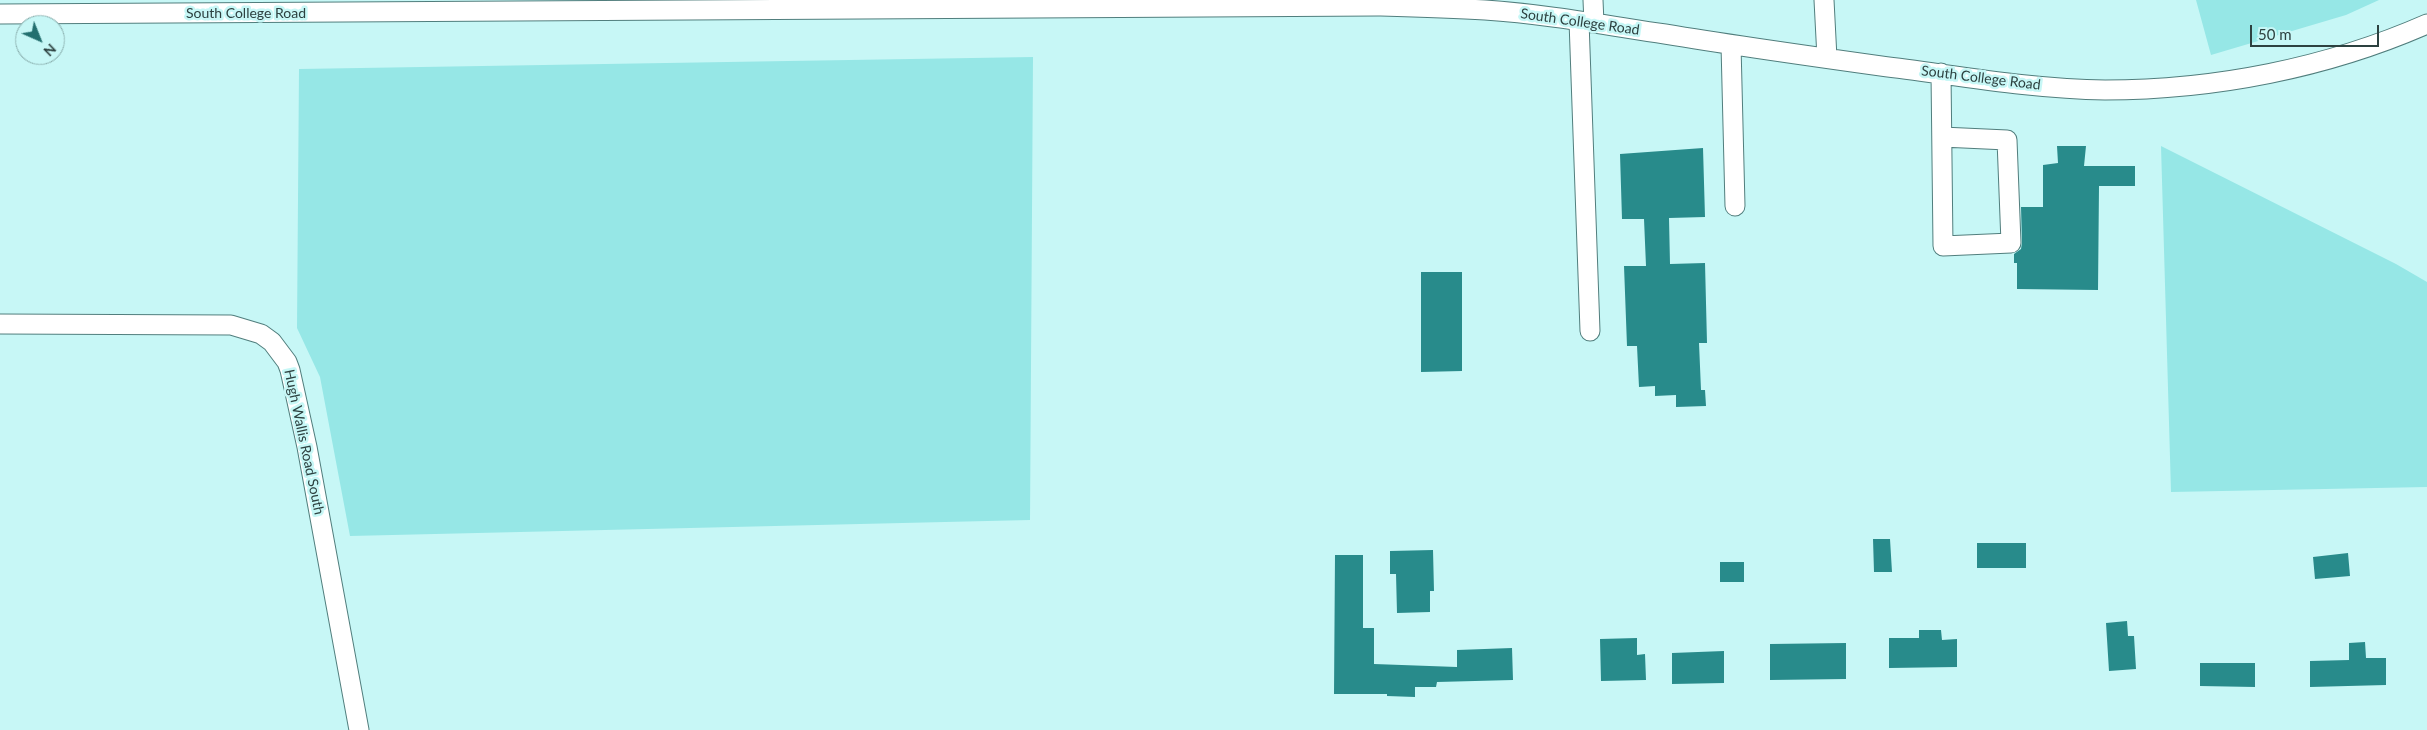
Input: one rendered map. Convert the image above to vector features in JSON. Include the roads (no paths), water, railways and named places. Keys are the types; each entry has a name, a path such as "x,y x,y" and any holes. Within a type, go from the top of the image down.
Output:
{"street":[{"path":"1590,331 1587,22 1593,0"},
{"path":"1824,0 1827,58"},
{"name":"South College Road","path":"0,14 759,5 1378,6 1487,10 1587,22 1731,45 2040,86 2103,90 2168,88 2234,80 2362,50 2427,24"},
{"path":"1731,45 1735,206"},
{"path":"1942,73 1942,137 1943,246 2011,243 2007,140 1942,137"},
{"name":"Hugh Wallis Road South","path":"0,324 231,325 261,334 277,346 290,370 307,447 359,730"}]}
